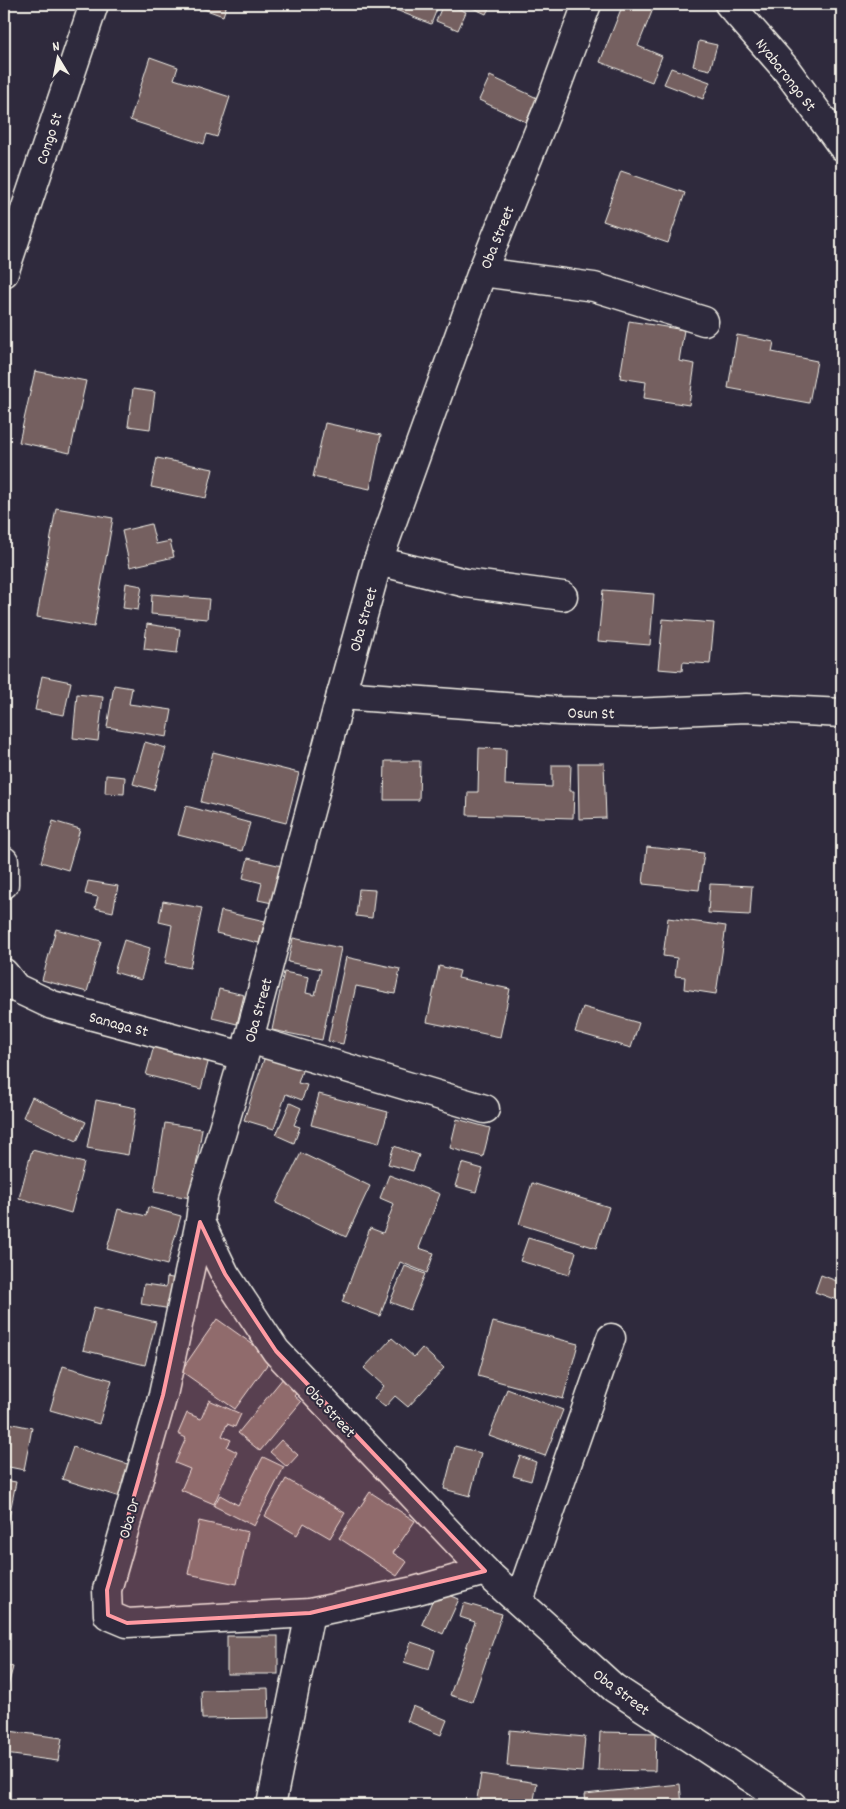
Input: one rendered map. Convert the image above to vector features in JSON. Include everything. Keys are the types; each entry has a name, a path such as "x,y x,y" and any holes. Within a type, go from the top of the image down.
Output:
{"street":[{"name":"Congo St","path":"4,273 94,4"},
{"name":"Oba Street","path":"587,4 553,96 482,272 378,561 246,1048 203,1196 200,1222 225,1274 276,1351 485,1571 614,1688 792,1805"},
{"name":"Nyabarongo St","path":"729,4 784,68 842,146"},
{"path":"482,272 594,287 704,321"},
{"path":"378,561 466,583 563,596"},
{"name":"Osun St","path":"341,695 560,711 632,713 746,708 842,712"},
{"path":"4,861 4,884"},
{"name":"Sanaga St","path":"4,973 16,988 52,1005 246,1048 485,1108"},
{"name":"Oba Dr","path":"200,1222 163,1395 107,1590 108,1615 127,1623 310,1614 414,1591 485,1571"},
{"path":"519,1602 610,1338"},
{"path":"271,1805 310,1614"}],"highlighted area":[{"path":"200,1222 225,1274 276,1351 485,1571 310,1613 127,1623 108,1615 107,1590 163,1395"}],"building":[{"path":"190,4 227,4 223,16"},
{"path":"381,4 439,4 431,24"},
{"path":"443,4 448,4 466,12 458,30 436,21"},
{"path":"464,4 491,4 486,14"},
{"path":"623,4 655,4 638,46 662,56 652,82 600,62"},
{"path":"699,41 717,45 710,70 693,66"},
{"path":"150,57 178,67 174,79 230,97 217,137 207,134 204,144 130,120"},
{"path":"671,68 710,82 703,99 664,84"},
{"path":"490,76 537,98 526,122 479,100"},
{"path":"621,171 685,193 668,243 603,221"},
{"path":"629,321 684,330 679,361 695,364 689,405 644,398 646,382 620,378"},
{"path":"737,335 774,342 772,352 817,361 809,403 728,388"},
{"path":"35,371 86,381 70,453 19,442"},
{"path":"133,389 155,392 150,429 128,426"},
{"path":"325,423 381,435 370,489 313,477"},
{"path":"157,458 213,469 206,498 151,487"},
{"path":"56,508 113,518 94,627 37,617"},
{"path":"151,524 156,544 170,541 174,557 130,567 122,531"},
{"path":"126,583 142,586 138,610 123,608"},
{"path":"603,590 654,594 650,645 598,641"},
{"path":"152,594 209,599 207,619 151,614"},
{"path":"663,619 714,623 710,664 683,662 682,671 658,669"},
{"path":"147,624 180,629 177,653 144,649"},
{"path":"42,676 71,682 64,715 35,710"},
{"path":"114,685 132,688 129,704 172,710 167,737 107,727"},
{"path":"77,694 103,697 98,741 73,738"},
{"path":"145,742 166,748 154,790 133,784"},
{"path":"479,748 506,749 505,785 552,787 552,765 571,765 570,791 574,791 573,818 467,815 468,792 478,792"},
{"path":"213,752 299,773 286,823 201,802"},
{"path":"385,761 420,761 419,800 384,800"},
{"path":"578,763 604,763 606,818 579,819"},
{"path":"106,775 125,777 124,794 105,793"},
{"path":"186,806 250,823 242,851 178,835"},
{"path":"53,821 80,829 68,870 41,862"},
{"path":"647,847 704,853 699,890 643,884"},
{"path":"248,858 286,867 277,904 258,900 262,883 243,878"},
{"path":"88,881 118,886 113,912 95,908 98,897 85,894"},
{"path":"710,884 752,886 750,915 708,913"},
{"path":"359,889 375,890 372,918 356,916"},
{"path":"163,901 202,908 190,968 165,963 172,925 159,922"},
{"path":"221,911 265,921 259,943 216,933"},
{"path":"668,918 726,926 716,994 684,989 685,977 675,976 677,958 663,956"},
{"path":"56,929 101,941 87,992 42,980"},
{"path":"293,938 341,948 322,1040 272,1030 284,972 309,977 306,993 315,995 321,969 288,962"},
{"path":"124,940 150,948 141,980 114,972"},
{"path":"346,957 400,969 395,994 356,986 343,1044 328,1041"},
{"path":"439,966 460,971 458,978 510,989 500,1037 427,1022"},
{"path":"219,989 244,995 237,1024 212,1018"},
{"path":"583,1007 639,1023 631,1048 575,1032"},
{"path":"154,1046 209,1059 201,1089 146,1075"},
{"path":"266,1053 304,1065 298,1083 307,1085 302,1100 286,1094 274,1129 244,1120"},
{"path":"319,1094 388,1112 379,1143 311,1125"},
{"path":"32,1097 86,1122 77,1141 23,1117"},
{"path":"96,1100 136,1108 128,1155 87,1148"},
{"path":"290,1103 301,1108 294,1125 300,1127 294,1143 276,1135"},
{"path":"457,1119 490,1128 483,1157 450,1148"},
{"path":"165,1123 202,1129 191,1198 154,1192"},
{"path":"394,1146 419,1155 413,1171 388,1164"},
{"path":"32,1150 84,1163 71,1213 19,1198"},
{"path":"301,1153 370,1186 346,1237 276,1203"},
{"path":"462,1163 483,1169 476,1192 455,1186"},
{"path":"389,1175 440,1194 419,1248 434,1253 427,1273 400,1262 380,1316 342,1302 370,1228 383,1233 394,1204 380,1198"},
{"path":"532,1183 609,1207 596,1248 519,1224"},
{"path":"148,1207 181,1216 167,1265 107,1249 118,1209 146,1216"},
{"path":"528,1238 576,1252 569,1275 520,1261"},
{"path":"405,1266 425,1274 410,1310 390,1302"},
{"path":"821,1275 842,1283 842,1302 815,1292"},
{"path":"167,1277 182,1280 177,1310 141,1304 144,1284 166,1287"},
{"path":"94,1307 156,1322 145,1365 83,1350"},
{"path":"217,1319 272,1358 235,1409 181,1371"},
{"path":"493,1322 578,1344 563,1399 478,1376"},
{"path":"392,1338 414,1357 422,1348 444,1368 408,1407 395,1396 385,1407 374,1398 384,1386 364,1368"},
{"path":"63,1366 112,1380 99,1424 50,1410"},
{"path":"288,1372 303,1385 294,1396 301,1402 260,1451 238,1433"},
{"path":"507,1389 563,1410 545,1456 489,1436"},
{"path":"209,1400 241,1414 235,1427 227,1424 222,1436 231,1440 227,1447 237,1452 214,1504 181,1490 190,1469 175,1463 186,1438 178,1434 187,1413 201,1419"},
{"path":"4,1422 32,1428 24,1470 4,1466"},
{"path":"281,1440 298,1455 287,1467 270,1452"},
{"path":"455,1446 481,1453 470,1496 444,1489"},
{"path":"73,1447 134,1466 123,1498 62,1479"},
{"path":"520,1456 536,1462 531,1481 513,1476"},
{"path":"263,1457 284,1467 254,1526 214,1506 220,1495 238,1505"},
{"path":"286,1479 345,1513 330,1538 304,1523 297,1535 265,1516"},
{"path":"4,1480 16,1482 4,1542"},
{"path":"370,1492 415,1521 393,1553 407,1562 397,1576 339,1538"},
{"path":"199,1521 248,1532 237,1584 188,1574"},
{"path":"437,1590 459,1599 443,1634 422,1624"},
{"path":"464,1603 502,1614 472,1702 450,1695 475,1622 460,1617"},
{"path":"227,1636 278,1636 278,1674 227,1674"},
{"path":"411,1642 435,1650 429,1670 404,1662"},
{"path":"4,1664 13,1667 8,1686 4,1684"},
{"path":"268,1688 269,1718 202,1719 201,1690"},
{"path":"413,1706 447,1720 441,1735 407,1721"},
{"path":"510,1730 585,1737 582,1772 507,1766"},
{"path":"9,1731 62,1738 58,1761 5,1754"},
{"path":"600,1732 656,1733 655,1771 598,1770"},
{"path":"481,1774 537,1783 533,1805 476,1805"},
{"path":"680,1784 682,1805 586,1805 585,1794"}]}
